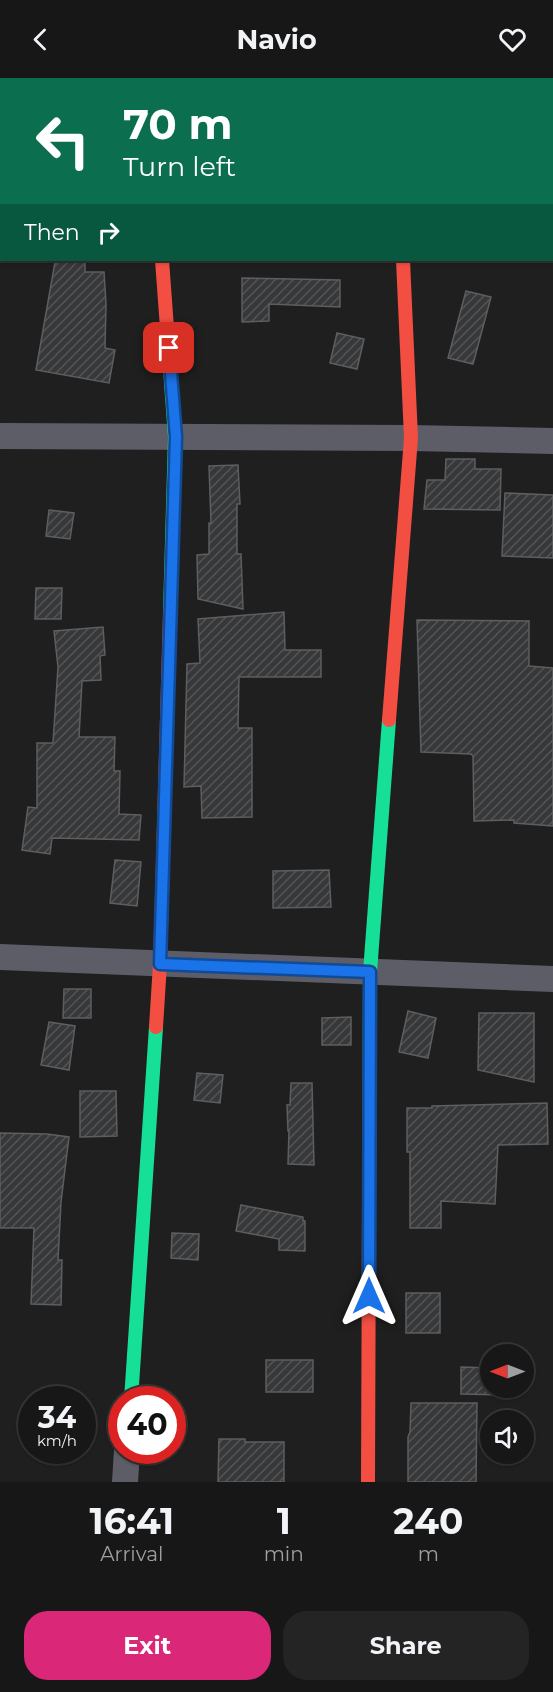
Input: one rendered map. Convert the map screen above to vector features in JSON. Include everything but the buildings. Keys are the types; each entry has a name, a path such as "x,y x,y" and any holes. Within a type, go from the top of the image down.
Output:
{"street":[{"path":"132,1386 160,964 176,437 162,261"},
{"path":"368,1482 370,972 411,438 403,261"},
{"path":"0,436 553,441"},
{"path":"0,957 553,979"},
{"path":"125,1482 126,1464"}],"traffic: fast":[{"path":"170,369 175,437 170,612"},
{"path":"369,1203 370,972 389,720"},
{"path":"132,1386 156,1027"}],"traffic: jam":[{"path":"162,261 170,369"},
{"path":"389,720 411,438 403,261"},
{"path":"156,1027 160,964 170,612"},
{"path":"368,1482 369,1203"}],"route":[{"path":"169,348 176,437 160,964 370,972 369,1296"}]}
